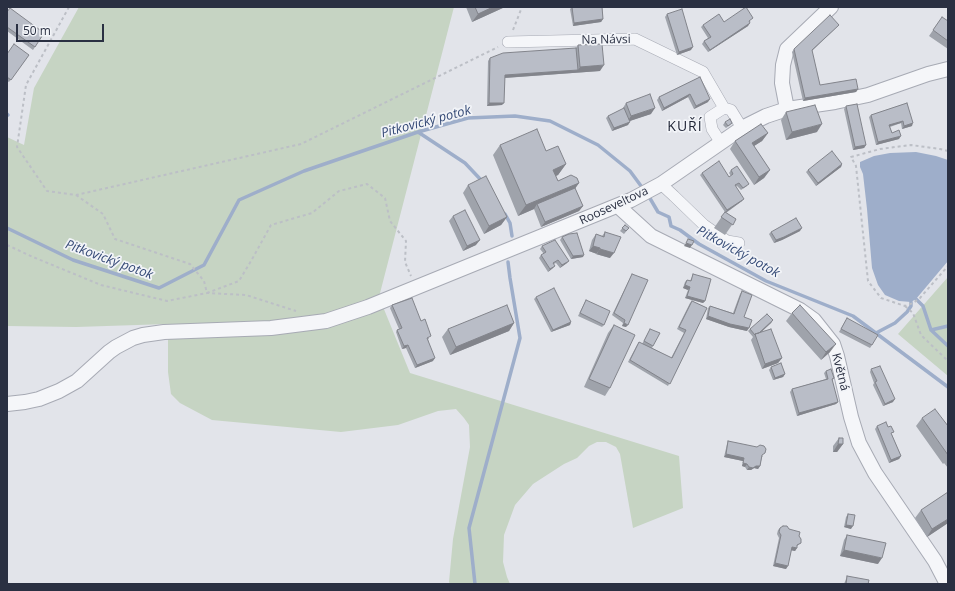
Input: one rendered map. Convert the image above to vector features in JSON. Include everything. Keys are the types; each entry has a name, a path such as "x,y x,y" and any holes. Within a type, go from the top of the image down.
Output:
{"street":[{"path":"787,109 782,83 783,65 787,49 831,7"},
{"name":"Na Návsi","path":"508,42 635,39 703,72 724,108 731,110 742,128"},
{"name":"Rooseveltova","path":"7,404 25,402 54,394 76,381 109,352 124,342 143,335 164,332 271,328 326,321 368,308 631,200 657,186 742,128 766,116 787,109 835,102 868,95 928,74 948,70"},
{"path":"721,143 712,129 710,117 724,108"},
{"path":"657,186 674,196 704,225 727,241 739,243"},
{"name":"Květná","path":"618,206 651,236 800,310 814,320 833,344 851,417 860,443 875,473 935,561 947,584"}],"path":[{"path":"69,7 26,86 17,147 47,191 76,195 301,144 508,42 522,7"},
{"path":"948,151 910,145 880,149 851,157 856,166 868,281 881,298 907,305 914,303 948,266"},
{"path":"7,245 100,285 167,301 207,293 239,281 252,261 271,225 312,213 339,191 367,184 385,198 390,221 406,241 405,262 416,288"},
{"path":"76,195 103,214 115,239 190,264 204,281 207,293"},
{"path":"207,293 246,295 297,312"},
{"path":"907,305 913,313 922,335 948,361"}],"green space":[{"path":"79,7 454,7 379,297 410,373 679,456 683,508 633,528 620,454 616,447 606,442 597,442 589,446 577,458 564,464 533,484 515,505 504,535 503,562 510,584 450,584 453,539 470,447 469,425 456,409 438,411 398,425 341,432 212,420 180,403 171,394 168,372 168,324 76,327 7,326 7,137 24,145 34,88"},
{"path":"948,277 948,376 898,334"}],"water":[{"path":"916,152 948,160 948,261 916,299 911,302 899,301 885,295 878,285 872,268 867,209 860,162 874,156 890,153"}],"building":[{"path":"475,7 493,7 478,14"},
{"path":"572,7 602,7 603,19 574,23"},
{"path":"746,7 753,18 749,21 750,23 710,50 704,41 711,37 703,25 719,14 724,22"},
{"path":"10,8 44,33 35,47 7,27 7,12"},
{"path":"682,9 693,47 679,52 667,14"},
{"path":"830,15 839,25 812,50 820,85 856,79 858,89 805,98 794,49"},
{"path":"942,17 948,21 948,41 933,30"},
{"path":"14,44 29,55 11,80 7,77 7,54"},
{"path":"602,44 604,65 580,67 578,45"},
{"path":"576,48 578,70 505,75 504,103 489,103 490,58 503,53"},
{"path":"700,77 710,99 696,106 690,94 664,108 659,97"},
{"path":"650,94 655,108 631,116 626,103"},
{"path":"907,103 913,123 904,126 903,121 889,125 892,133 899,130 901,136 878,142 871,115"},
{"path":"857,104 866,145 855,147 846,106"},
{"path":"815,105 822,124 792,132 786,112"},
{"path":"624,108 630,122 614,128 608,116"},
{"path":"730,119 732,123 728,126 725,122"},
{"path":"761,124 768,133 752,143 770,170 759,177 735,141"},
{"path":"537,129 546,151 558,146 566,164 553,170 558,181 571,175 577,178 579,183 526,205 500,145"},
{"path":"832,151 842,164 818,183 808,170"},
{"path":"719,161 729,177 733,174 731,170 737,166 749,184 743,188 739,183 735,185 744,199 727,210 702,173"},
{"path":"486,176 507,217 489,226 468,185"},
{"path":"575,188 583,206 545,222 537,204"},
{"path":"465,210 480,240 467,246 453,216"},
{"path":"725,212 736,219 733,225 721,217"},
{"path":"796,218 802,228 776,240 771,232"},
{"path":"625,225 629,228 626,231 622,228"},
{"path":"605,232 621,237 614,253 593,246 596,234 604,237"},
{"path":"577,233 584,255 573,256 562,237"},
{"path":"688,239 694,241 692,245 686,243"},
{"path":"555,240 569,261 562,265 558,260 553,263 555,266 550,269 541,255 546,252 542,246"},
{"path":"632,274 648,280 628,325 624,323 625,320 614,313"},
{"path":"693,274 711,279 705,301 687,296 690,287 685,285 687,280 691,281"},
{"path":"554,288 571,322 553,330 536,297"},
{"path":"742,291 752,295 744,317 752,320 749,328 730,324 708,316 710,306 734,314"},
{"path":"412,298 421,321 425,319 431,336 427,338 435,358 417,365 408,345 404,346 397,330 402,328 392,305"},
{"path":"586,300 610,311 604,325 580,313"},
{"path":"692,301 707,308 670,384 630,360 639,342 672,358 686,330 679,327"},
{"path":"507,305 514,323 456,347 448,329"},
{"path":"800,305 836,344 826,352 792,313"},
{"path":"767,314 773,320 755,335 750,329"},
{"path":"847,318 878,335 872,345 841,329"},
{"path":"614,325 635,335 610,388 589,379"},
{"path":"650,329 660,333 653,346 644,341"},
{"path":"771,329 782,358 765,364 755,334"},
{"path":"781,363 785,374 775,378 771,367"},
{"path":"880,366 895,399 885,404 871,369"},
{"path":"831,369 838,402 799,413 792,389 828,379 826,371"},
{"path":"935,409 948,426 948,455 922,418"},
{"path":"886,422 888,427 891,426 894,432 891,433 901,456 891,460 877,426"},
{"path":"839,438 843,438 843,444 838,444"},
{"path":"728,441 757,447 760,445 764,446 766,449 765,453 762,455 760,466 753,468 749,467 747,464 743,463 744,458 726,454"},
{"path":"948,492 948,519 932,529 921,510"},
{"path":"848,514 855,515 853,526 846,525"},
{"path":"787,526 789,529 800,532 799,536 801,539 801,543 797,545 797,548 792,547 788,566 775,563 781,535 779,532 780,528"},
{"path":"847,535 886,543 882,558 844,550"},
{"path":"847,576 869,580 868,584 846,584"}],"waterway":[{"name":"Pitkovický potok","path":"7,228 73,260 159,288 204,265 239,200 304,171 418,132 468,118 515,116 550,121 598,145 630,171 644,190"},
{"path":"418,132 465,163 482,181"},
{"name":"Pitkovický potok","path":"648,195 658,212 669,217 671,226 680,230 699,244 766,281 853,316 948,387"},
{"path":"505,214 510,223 512,236"},
{"path":"475,584 469,528 520,338 508,262"},
{"path":"916,299 923,306 931,330 948,346"},
{"path":"876,333 895,323 907,312 911,306 911,302"},
{"path":"931,330 948,326"}],"district":[{"name":"KUŘÍ","path":"685,127"}]}
